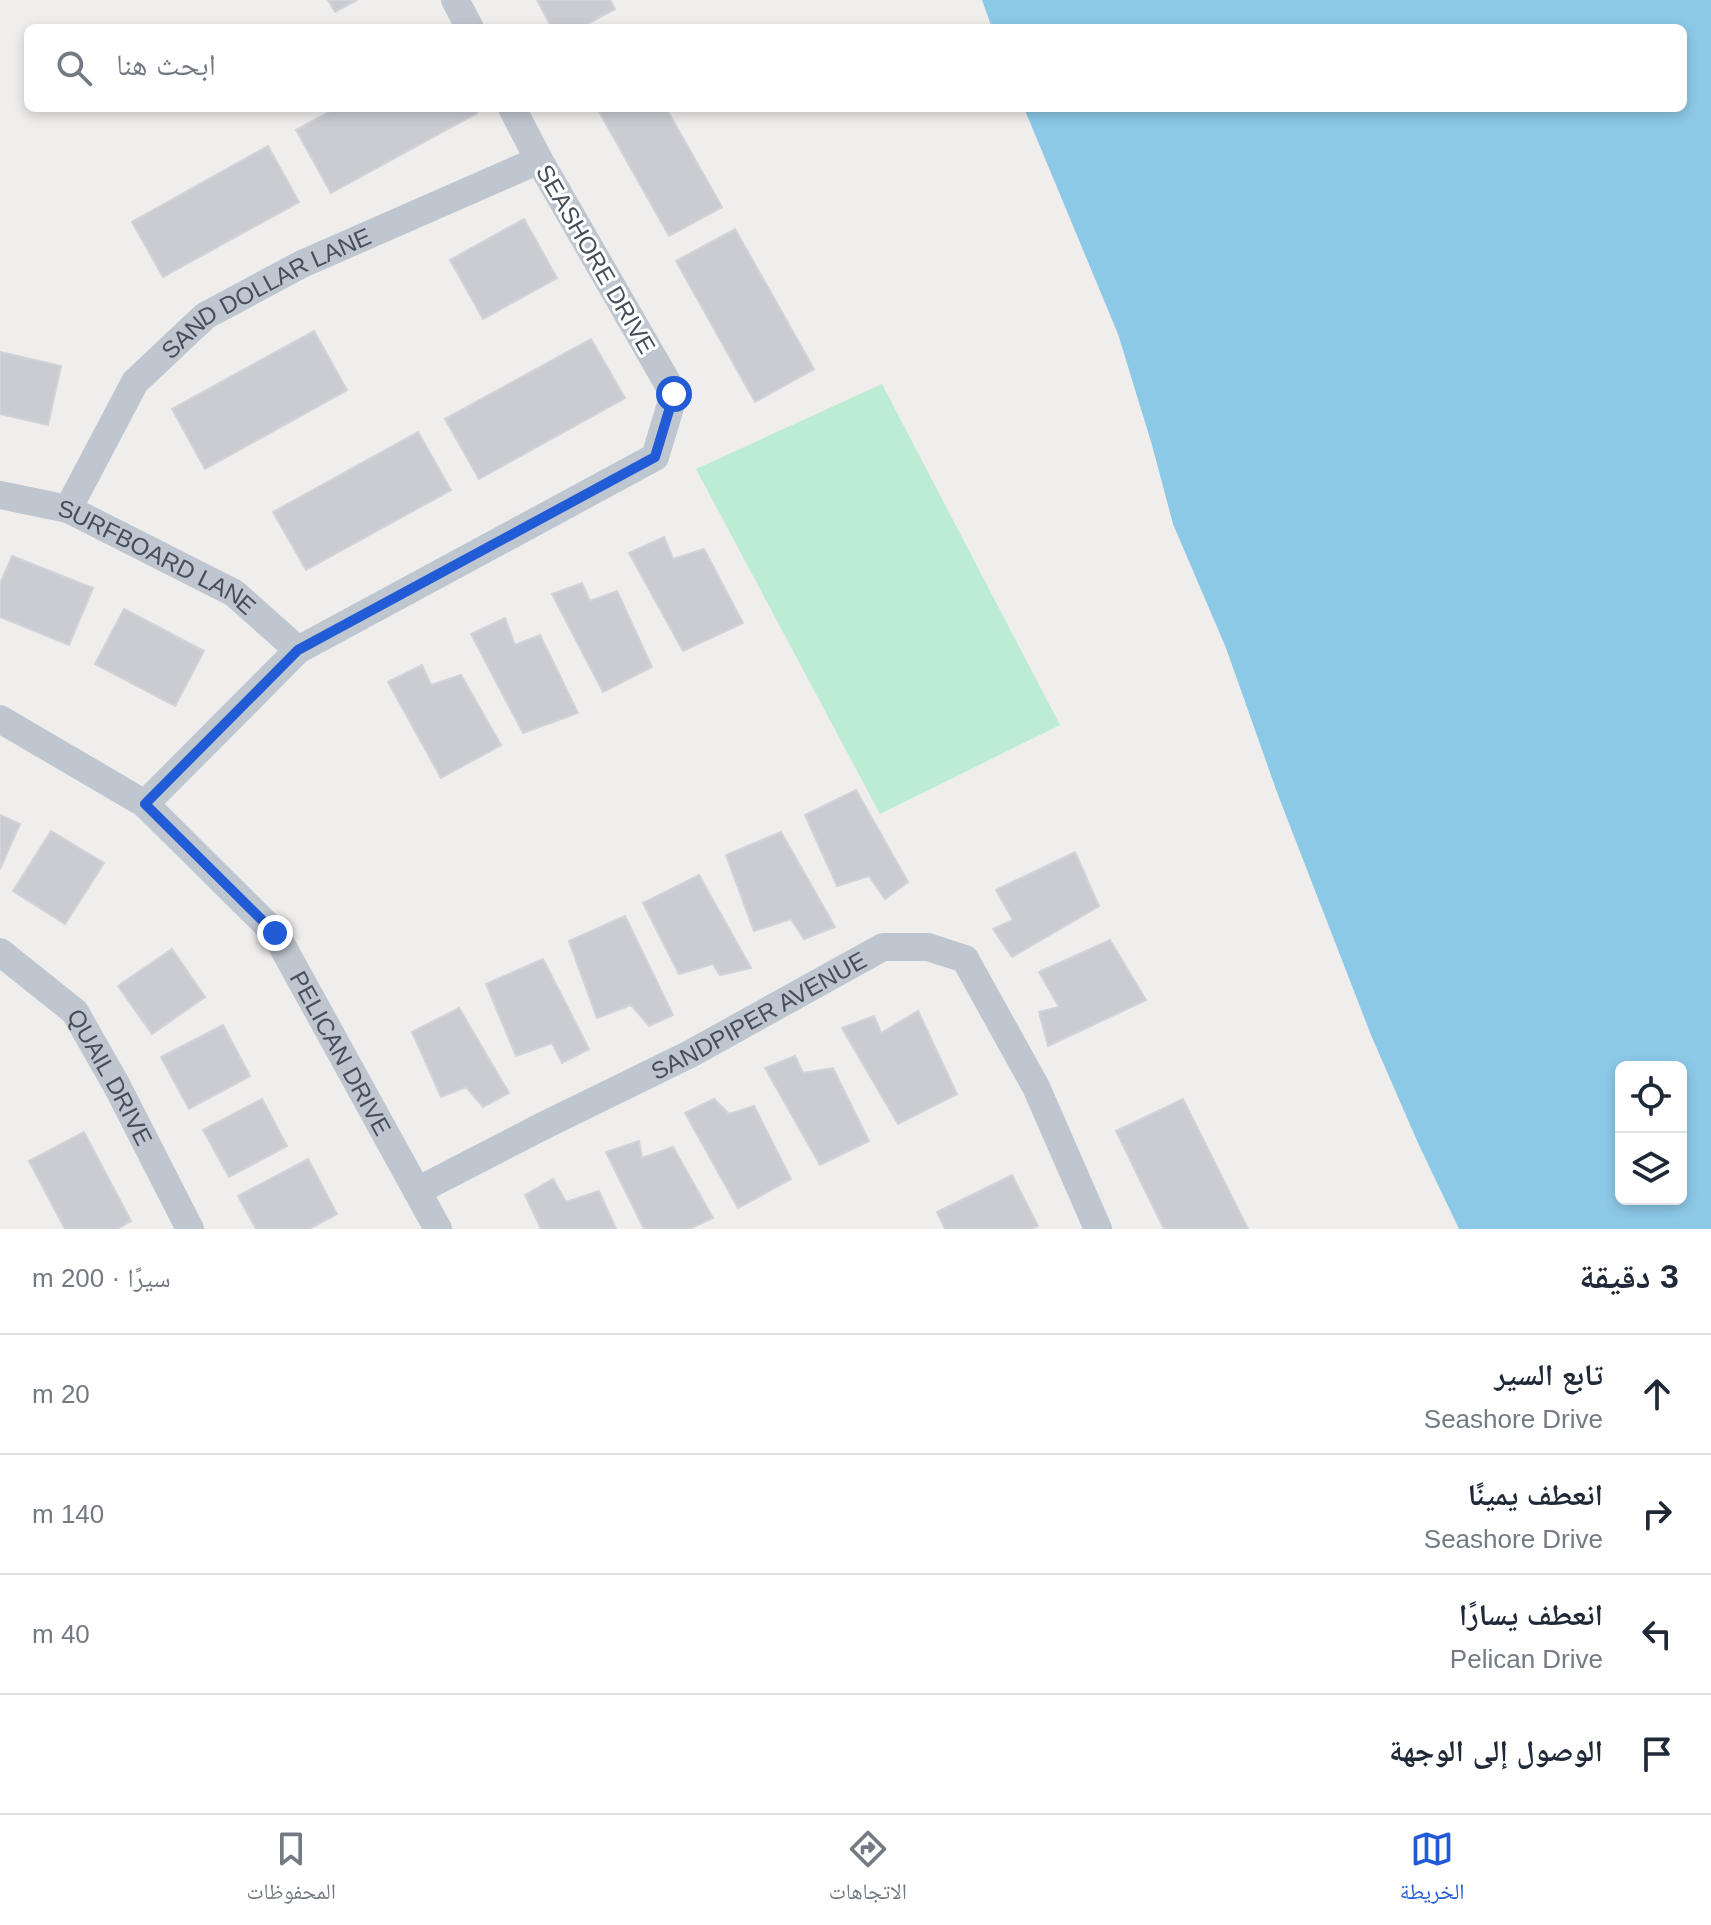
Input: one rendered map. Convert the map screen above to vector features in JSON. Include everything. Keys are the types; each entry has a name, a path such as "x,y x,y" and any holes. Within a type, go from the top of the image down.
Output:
{"street":[{"path":"455,0 468,24"},
{"name":"SEASHORE DRIVE","path":"145,804 298,650 655,457 674,394 514,112"},
{"name":"SAND DOLLAR LANE","path":"68,509 135,382 205,316 302,264 539,160"},
{"name":"SURFBOARD LANE","path":"0,495 68,509 234,593 298,650"},
{"name":"PELICAN DRIVE","path":"0,719 145,804 275,933 438,1229"},
{"name":"SANDPIPER AVENUE","path":"417,1191 690,1054 883,947 928,947 965,959 1036,1087 1098,1229"},
{"name":"QUAIL DRIVE","path":"0,952 75,1012 117,1086 190,1229"}],"green space":[{"path":"882,384 1060,725 880,814 696,469"}],"water":[{"path":"982,0 1711,0 1711,1229 1459,1229 1371,1035 1278,795 1226,648 1173,524 1118,334 1026,112 1687,112 1687,24 991,24"}],"building":[{"path":"328,0 357,0 335,12"},
{"path":"537,0 610,0 615,9 587,24 550,24"},
{"path":"329,112 477,113 331,193 296,130"},
{"path":"599,112 668,112 722,207 669,236"},
{"path":"268,146 299,202 163,277 132,222"},
{"path":"524,219 557,278 483,319 450,260"},
{"path":"735,229 814,369 755,402 676,261"},
{"path":"314,331 347,390 205,469 172,409"},
{"path":"591,339 625,398 479,479 445,419"},
{"path":"0,352 61,366 48,425 0,414"},
{"path":"418,432 451,490 306,570 273,512"},
{"path":"664,537 673,559 704,549 743,623 683,651 629,553"},
{"path":"12,556 93,588 69,645 0,617 0,584"},
{"path":"582,583 590,601 617,591 652,667 603,692 552,594"},
{"path":"124,609 204,651 175,706 95,664"},
{"path":"505,618 515,645 540,635 578,713 523,733 471,634"},
{"path":"422,665 431,685 461,675 501,745 441,778 388,682"},
{"path":"856,790 908,882 885,899 869,876 837,886 805,815"},
{"path":"0,815 20,824 0,869"},
{"path":"51,831 104,863 65,924 13,891"},
{"path":"781,832 835,927 804,939 791,919 754,931 726,855"},
{"path":"1075,852 1099,906 1012,957 993,929 1013,920 996,890"},
{"path":"699,875 751,968 720,975 713,964 679,974 643,903"},
{"path":"625,916 673,1015 649,1026 631,1005 597,1018 569,941"},
{"path":"1110,940 1146,1000 1048,1046 1039,1012 1059,1007 1039,972"},
{"path":"172,949 205,997 152,1034 118,986"},
{"path":"543,959 589,1049 562,1063 552,1043 516,1056 486,984"},
{"path":"459,1008 509,1093 483,1107 466,1087 441,1097 412,1032"},
{"path":"918,1011 957,1094 898,1124 842,1028 874,1016 881,1033"},
{"path":"223,1025 250,1076 189,1109 161,1057"},
{"path":"795,1056 803,1073 833,1068 869,1141 820,1165 765,1068"},
{"path":"262,1099 287,1146 229,1177 203,1130"},
{"path":"714,1099 729,1114 754,1106 791,1179 738,1208 685,1113"},
{"path":"1183,1099 1248,1229 1164,1229 1116,1131"},
{"path":"84,1132 131,1221 117,1229 65,1229 29,1161"},
{"path":"639,1141 642,1158 673,1147 713,1218 689,1229 644,1229 606,1152"},
{"path":"308,1159 337,1214 309,1229 256,1229 238,1196"},
{"path":"1012,1175 1038,1226 1032,1229 945,1229 937,1212"},
{"path":"553,1179 566,1202 599,1191 616,1229 541,1229 525,1195"}],"route":[{"path":"275,933 145,804 298,650 655,457 674,394"}]}
